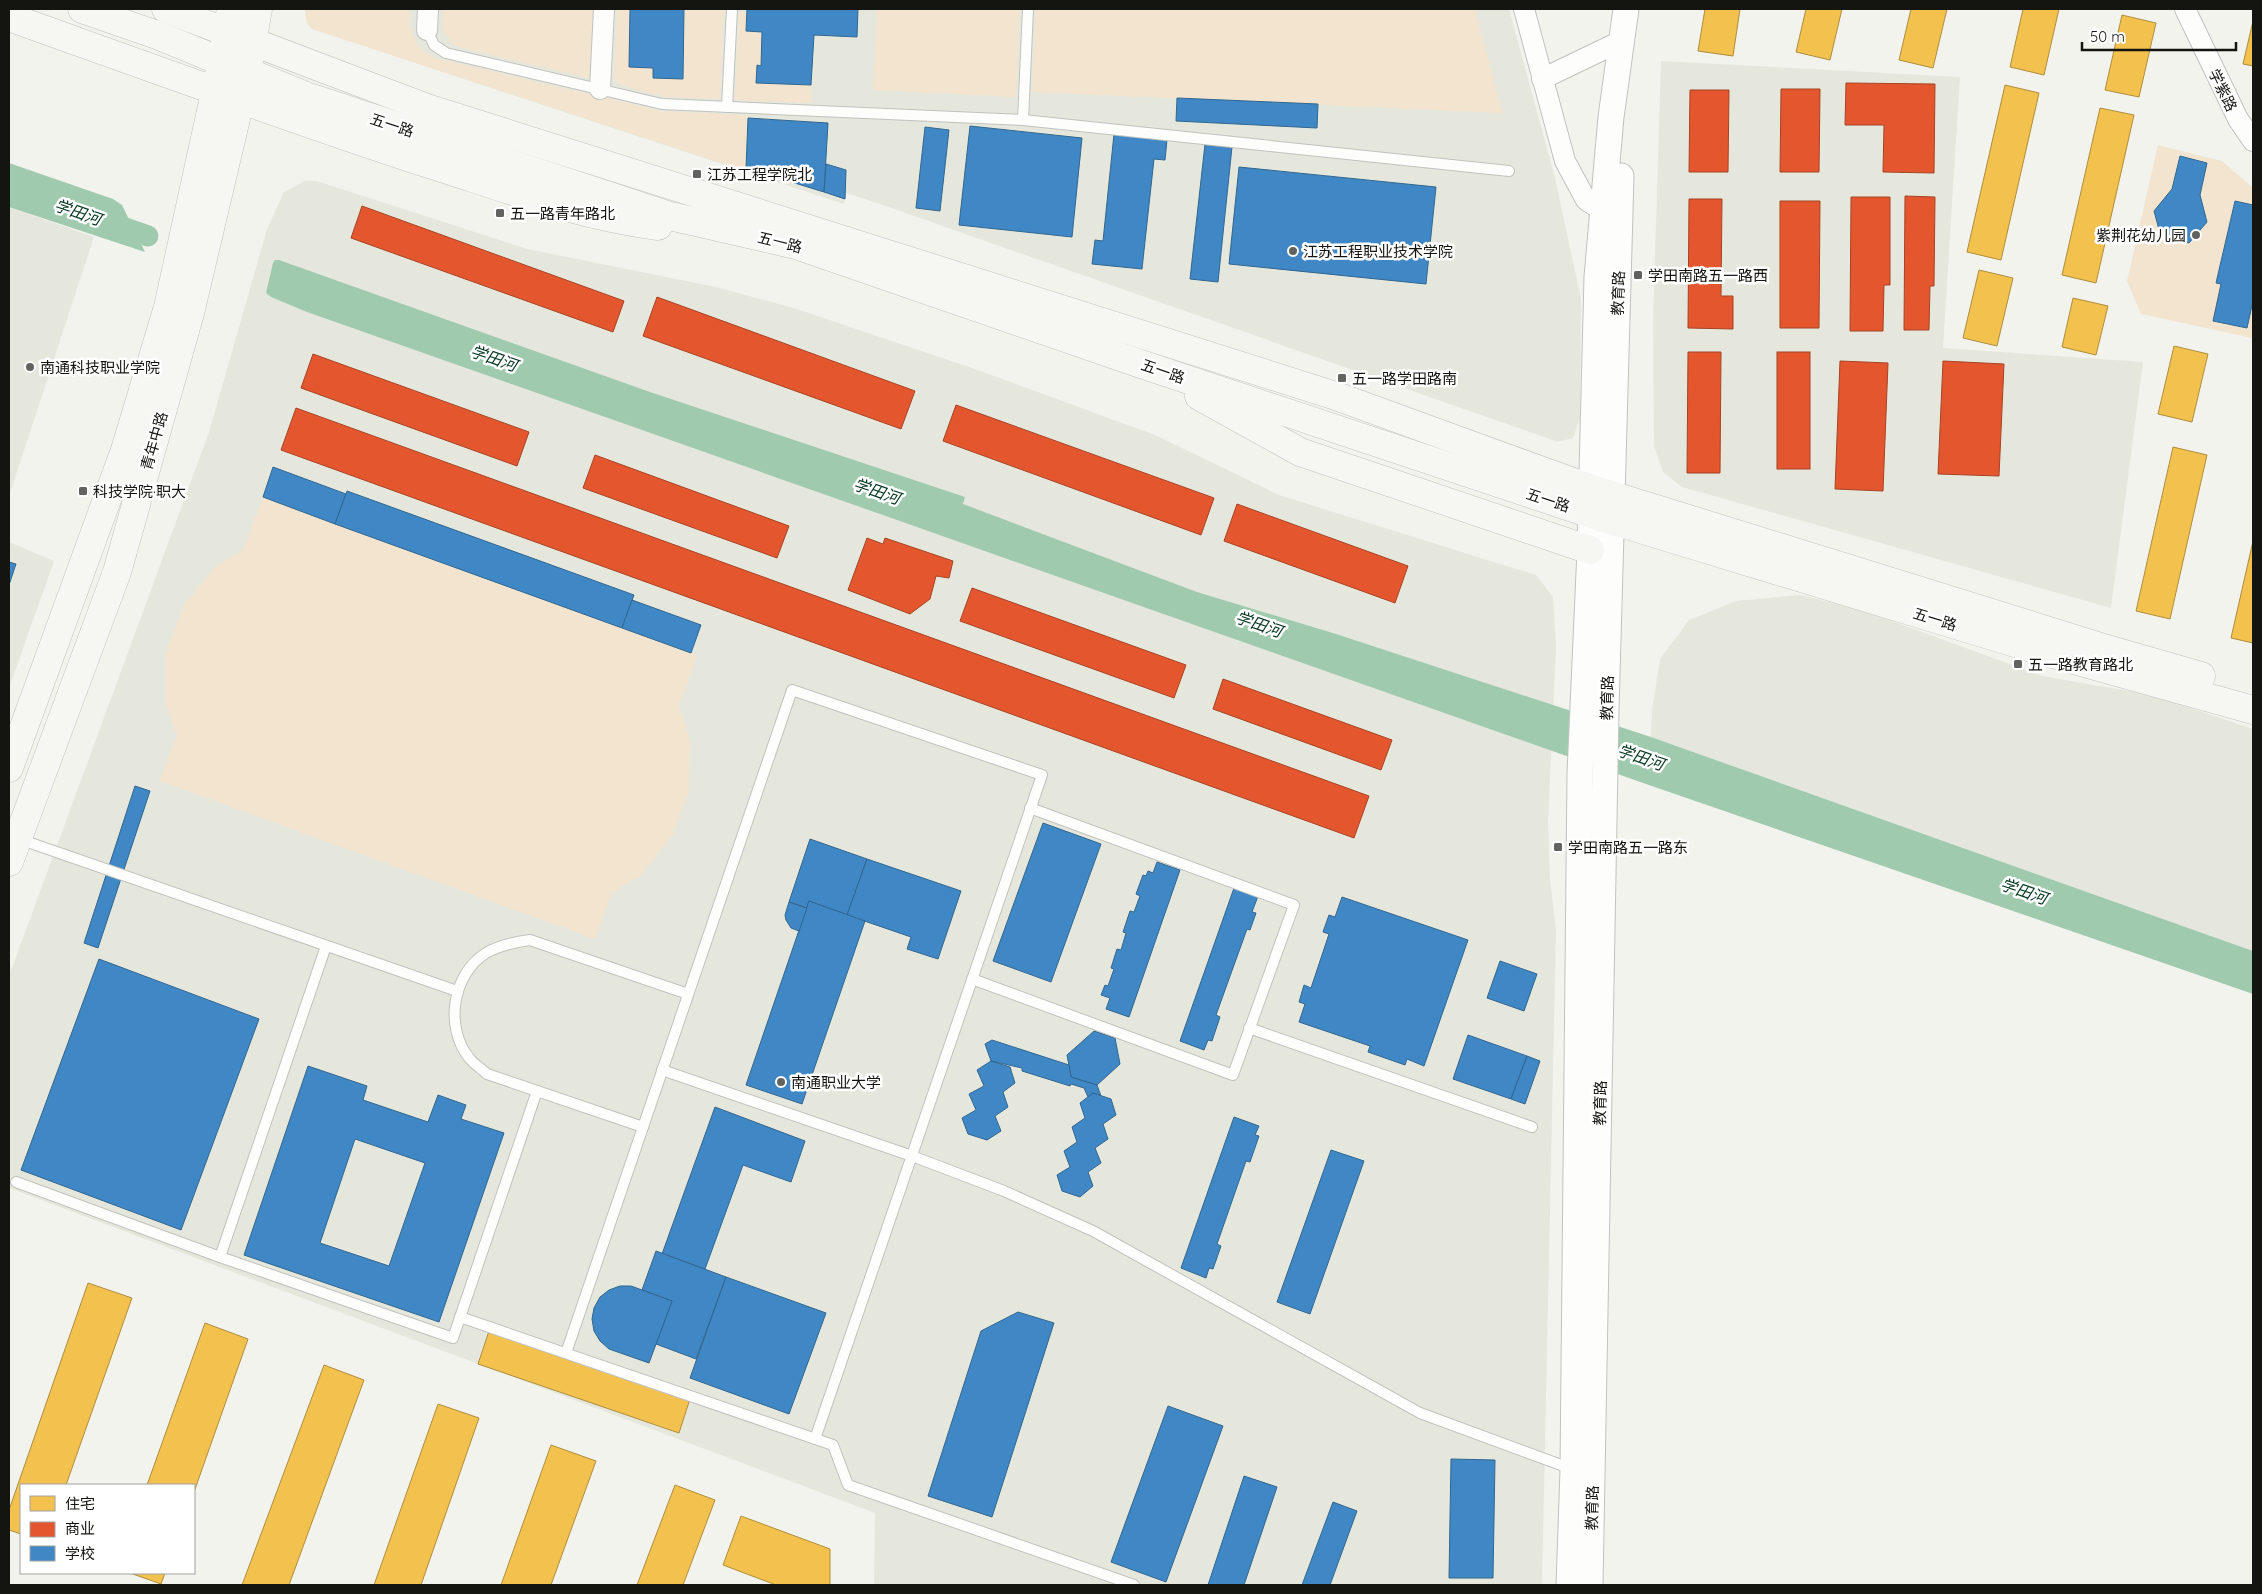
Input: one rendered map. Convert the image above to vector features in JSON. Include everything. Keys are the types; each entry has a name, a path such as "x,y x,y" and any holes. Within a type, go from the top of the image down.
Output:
{"main road":[{"name":"五一路","path":"82,9 222,61 306,96 670,216 796,244 1141,364 1602,505 2253,691"},
{"name":"五一路","path":"166,9 229,21 253,43 427,108 1336,396 1602,505 2038,650 2253,710"},
{"name":"青年中路","path":"9,768 126,450 228,96 247,72 258,9"},
{"path":"9,17 298,121 585,213 652,226 796,244"},
{"name":"青年中路","path":"13,850 117,572 190,313 228,96 222,61 229,21"},
{"path":"1141,364 1300,452 1590,550"}],"street":[{"path":"427,30 428,9"},
{"path":"600,90 604,9"},
{"path":"1524,9 1565,161 1586,200 1603,211"},
{"path":"1542,79 1621,41 1626,9"},
{"name":"学紫路","path":"2185,9 2238,119 2253,141"},
{"name":"教育路","path":"1569,1585 1583,1471 1606,784 1595,707 1590,550 1602,505 1597,277 1611,116 1621,41"},
{"name":"教育路","path":"1590,1585 1583,1471 1580,774 1595,707 1602,505 1620,220 1621,41"}],"lane":[{"path":"727,107 732,9"},
{"path":"1023,120 1028,9"},
{"path":"427,30 434,45 446,53 662,104 1023,120 1509,171"},
{"path":"566,1353 792,690 1042,775 815,1439"},
{"path":"972,979 1232,1075 1294,905 1030,808"},
{"path":"13,850 326,946 457,991"},
{"path":"643,1127 487,1074 469,1059 458,1038 454,1014 457,991 468,970 485,954 507,944 530,940 688,994"},
{"path":"220,1257 326,946"},
{"path":"1249,1028 1532,1127"},
{"path":"662,1070 912,1156 1004,1191 1093,1231 1420,1413 1583,1471"},
{"path":"16,1182 220,1257 453,1338 537,1091"},
{"path":"460,1317 833,1445 848,1485 1134,1585"}],"shaded area":[{"name":"江苏工程职业技术学院","path":"305,9 1509,9 1555,178 1581,299 1580,418 1573,438 1558,442 880,204 846,193 844,204 312,29 307,23"},
{"path":"305,9 410,9 410,24 417,44 435,58 661,111 749,115 746,171 312,29 307,23"},
{"path":"442,9 593,9 589,78 455,46 444,33"},
{"path":"617,9 724,9 720,99 665,97 621,86 614,78"},
{"path":"877,9 1020,9 1016,97 873,90"},
{"path":"1036,9 1475,9 1502,113 1032,92"},
{"path":"739,12 746,13 746,31 762,32 761,66 757,66 756,83 811,85 811,103 735,100"},
{"path":"1661,61 1960,77 1943,348 2143,362 2111,608 1682,487 1663,472 1654,446 1653,322"},
{"name":"紫荆花幼儿园","path":"2158,145 2222,161 2253,188 2253,205 2235,201 2216,282 2221,284 2213,320 2247,328 2253,301 2252,338 2141,314 2127,281","holes":["2180,157 2207,163 2200,195 2207,222 2189,243 2161,237 2154,211 2172,189"]},
{"name":"南通职业大学","path":"305,181 317,181 527,249 716,287 797,309 972,368 1155,435 1279,495 1536,575 1553,597 1556,647 1548,822 1550,879 1556,930 1542,1585 874,1585 875,1513 9,1188 9,976 209,432 267,229 284,192"},
{"name":"南通科技职业学院","path":"9,207 94,237 9,496"},
{"path":"263,497 697,655 679,706 690,740 689,790 672,836 641,875 611,894 595,939 160,781 177,735 166,705 166,653 184,605 216,566 243,550"},
{"path":"9,542 54,561 9,688"},
{"path":"1800,595 1862,610 2042,676 2152,695 2253,729 2253,951 1651,737 1652,710 1660,659 1689,620 1736,601"}],"water":[{"path":"9,163 113,199 122,205 145,252 9,207"},
{"path":"275,260 650,392 965,497 963,504 1197,592 1336,634 1651,737 2253,951 2253,994 1646,784 307,312 271,297 266,293"}],"building: 住宅":[{"path":"1705,9 1740,9 1733,56 1698,51"},
{"path":"1806,9 1842,9 1830,60 1796,52"},
{"path":"1911,9 1947,9 1933,68 1899,60"},
{"path":"2023,9 2059,9 2044,75 2010,67"},
{"path":"2122,15 2156,23 2139,97 2105,90"},
{"path":"2253,21 2253,66 2243,64"},
{"path":"2005,85 2039,93 2001,260 1967,252"},
{"path":"2100,108 2134,115 2096,283 2062,275"},
{"path":"1979,270 2013,278 1997,346 1963,338"},
{"path":"2073,298 2108,306 2096,355 2062,347"},
{"path":"2174,346 2208,354 2192,422 2158,414"},
{"path":"2173,447 2207,455 2170,619 2136,611"},
{"path":"2253,541 2253,643 2231,638"},
{"path":"88,1283 132,1298 66,1484 20,1484 20,1534 9,1530 9,1510"},
{"path":"205,1323 248,1339 195,1489 195,1484 147,1484"},
{"path":"489,1331 690,1399 679,1433 478,1364"},
{"path":"324,1365 364,1380 289,1585 242,1585"},
{"path":"438,1404 479,1418 421,1585 374,1585"},
{"path":"551,1445 596,1461 551,1585 501,1585"},
{"path":"675,1485 715,1500 683,1585 637,1585"},
{"path":"741,1516 830,1549 830,1585 776,1585 723,1565"},
{"path":"133,1574 165,1574 161,1584"}],"building: 商业":[{"path":"1846,83 1935,84 1934,173 1883,172 1884,125 1845,125"},
{"path":"1781,89 1820,89 1819,172 1780,172"},
{"path":"1690,90 1729,90 1728,172 1689,172"},
{"path":"1905,196 1935,197 1934,286 1930,286 1929,330 1904,330"},
{"path":"1851,197 1890,197 1890,285 1884,285 1883,331 1850,331"},
{"path":"1689,199 1722,199 1721,296 1733,296 1733,329 1688,328"},
{"path":"1780,201 1820,201 1819,328 1780,328"},
{"path":"362,206 624,301 613,332 351,238"},
{"path":"657,297 915,391 901,429 643,336"},
{"path":"1688,352 1721,352 1720,473 1687,473"},
{"path":"1777,352 1810,352 1810,469 1777,469"},
{"path":"313,354 529,432 517,466 301,388"},
{"path":"1840,361 1888,363 1883,491 1835,489"},
{"path":"1943,361 2004,364 1999,476 1938,474"},
{"path":"956,405 1214,498 1201,535 943,441"},
{"path":"296,408 1369,796 1354,838 281,450"},
{"path":"595,455 789,526 777,558 583,488"},
{"path":"1237,504 1408,566 1395,603 1224,541"},
{"path":"867,538 883,544 885,538 953,561 949,578 936,576 930,599 910,614 848,590"},
{"path":"972,588 1186,665 1174,698 960,621"},
{"path":"1223,679 1392,740 1381,770 1213,709"}],"building: 学校":[{"path":"630,9 684,9 683,79 653,78 653,68 629,67"},
{"path":"747,9 858,9 857,37 814,35 811,85 756,83 757,65 761,66 762,32 746,31"},
{"path":"1177,98 1318,104 1317,128 1176,121"},
{"path":"748,118 828,123 824,192 746,168"},
{"path":"970,126 1082,138 1072,237 959,225"},
{"path":"925,127 949,130 940,211 916,208"},
{"path":"1114,134 1167,140 1165,160 1154,159 1142,269 1092,264 1095,240 1103,241"},
{"path":"1205,144 1232,147 1218,282 1190,279"},
{"path":"2180,156 2207,163 2200,195 2207,222 2189,243 2161,237 2154,211 2172,189"},
{"path":"826,164 846,170 845,199 824,192"},
{"path":"1239,167 1436,187 1426,284 1229,264"},
{"path":"2235,201 2253,205 2253,301 2247,328 2213,321 2221,284 2216,283"},
{"path":"273,467 346,494 335,524 263,497"},
{"path":"347,491 634,595 622,628 335,524"},
{"path":"9,562 16,564 9,585"},
{"path":"632,600 701,625 691,653 622,628"},
{"path":"135,786 150,791 98,948 84,943"},
{"path":"1043,823 1101,844 1051,982 993,961"},
{"path":"810,839 867,859 847,915 809,901 807,908 789,902"},
{"path":"867,859 961,891 938,959 907,949 911,937 847,915"},
{"path":"1157,862 1180,870 1129,1017 1106,1009 1110,998 1101,995 1105,985 1108,986 1114,969 1111,968 1117,949 1121,950 1126,933 1123,932 1130,911 1134,912 1140,896 1136,894 1143,875 1146,876 1148,871 1153,873"},
{"path":"1234,888 1258,896 1252,912 1256,913 1250,930 1247,929 1216,1015 1220,1017 1212,1041 1208,1040 1204,1050 1180,1041"},
{"path":"1342,897 1468,940 1424,1066 1407,1059 1405,1065 1368,1052 1370,1046 1299,1022 1305,1004 1299,1002 1304,985 1311,988 1329,934 1323,932 1329,915 1335,917"},
{"path":"809,901 865,921 802,1104 746,1085"},
{"path":"789,902 807,908 799,931 791,928 786,920 785,915"},
{"path":"99,959 259,1019 181,1230 21,1170"},
{"path":"1500,961 1537,974 1524,1011 1487,998"},
{"path":"1094,1031 1115,1038 1120,1064 1097,1085 1071,1077 1067,1055"},
{"path":"1468,1035 1527,1056 1511,1099 1453,1079"},
{"path":"992,1040 1069,1065 1071,1077 1097,1085 1101,1096 1093,1093 1088,1097 1084,1088 1071,1084 1070,1086 1022,1071 1022,1068 991,1061 985,1044"},
{"path":"1527,1056 1540,1061 1525,1104 1511,1099"},
{"path":"991,1061 1010,1067 1015,1083 1003,1092 1008,1107 995,1116 1001,1131 987,1140 968,1134 962,1118 976,1110 969,1094 984,1086 977,1070"},
{"path":"308,1066 367,1086 363,1100 428,1122 438,1095 466,1105 461,1119 504,1133 439,1322 244,1255","holes":["355,1139 425,1163 389,1266 320,1243"]},
{"path":"1093,1093 1111,1099 1116,1115 1103,1124 1108,1139 1095,1148 1101,1163 1088,1172 1093,1186 1080,1197 1062,1191 1057,1175 1070,1167 1064,1151 1077,1142 1072,1127 1085,1118 1080,1103"},
{"path":"715,1107 805,1141 791,1182 743,1165 705,1269 662,1254"},
{"path":"1234,1117 1259,1126 1255,1135 1259,1136 1250,1162 1246,1161 1217,1244 1221,1246 1213,1269 1209,1268 1206,1278 1181,1268"},
{"path":"1331,1150 1364,1161 1310,1314 1277,1302"},
{"path":"656,1251 726,1277 696,1359 656,1344 672,1301 642,1290"},
{"path":"726,1277 826,1313 789,1414 690,1378"},
{"path":"620,1286 631,1286 672,1301 649,1363 609,1349 600,1341 594,1331 592,1319 594,1308 600,1297 609,1290"},
{"path":"1018,1312 1054,1323 992,1517 928,1496 981,1331"},
{"path":"1168,1406 1223,1426 1166,1582 1111,1562"},
{"path":"1451,1459 1495,1460 1493,1578 1449,1578"},
{"path":"1244,1476 1277,1487 1244,1585 1208,1585"},
{"path":"1333,1502 1357,1511 1330,1585 1302,1585"}],"waterway":[{"name":"学田河","path":"108,222 148,236"}],"place":[{"name":"江苏工程学院北","path":"697,174"},
{"name":"五一路青年路北","path":"500,213"},
{"name":"紫荆花幼儿园","path":"2196,235"},
{"name":"江苏工程职业技术学院","path":"1293,251"},
{"name":"学田南路五一路西","path":"1638,275"},
{"name":"南通科技职业学院","path":"30,367"},
{"name":"五一路学田路南","path":"1342,378"},
{"name":"科技学院·职大","path":"83,491"},
{"name":"五一路教育路北","path":"2018,664"},
{"name":"学田南路五一路东","path":"1558,847"},
{"name":"南通职业大学","path":"781,1082"}]}
